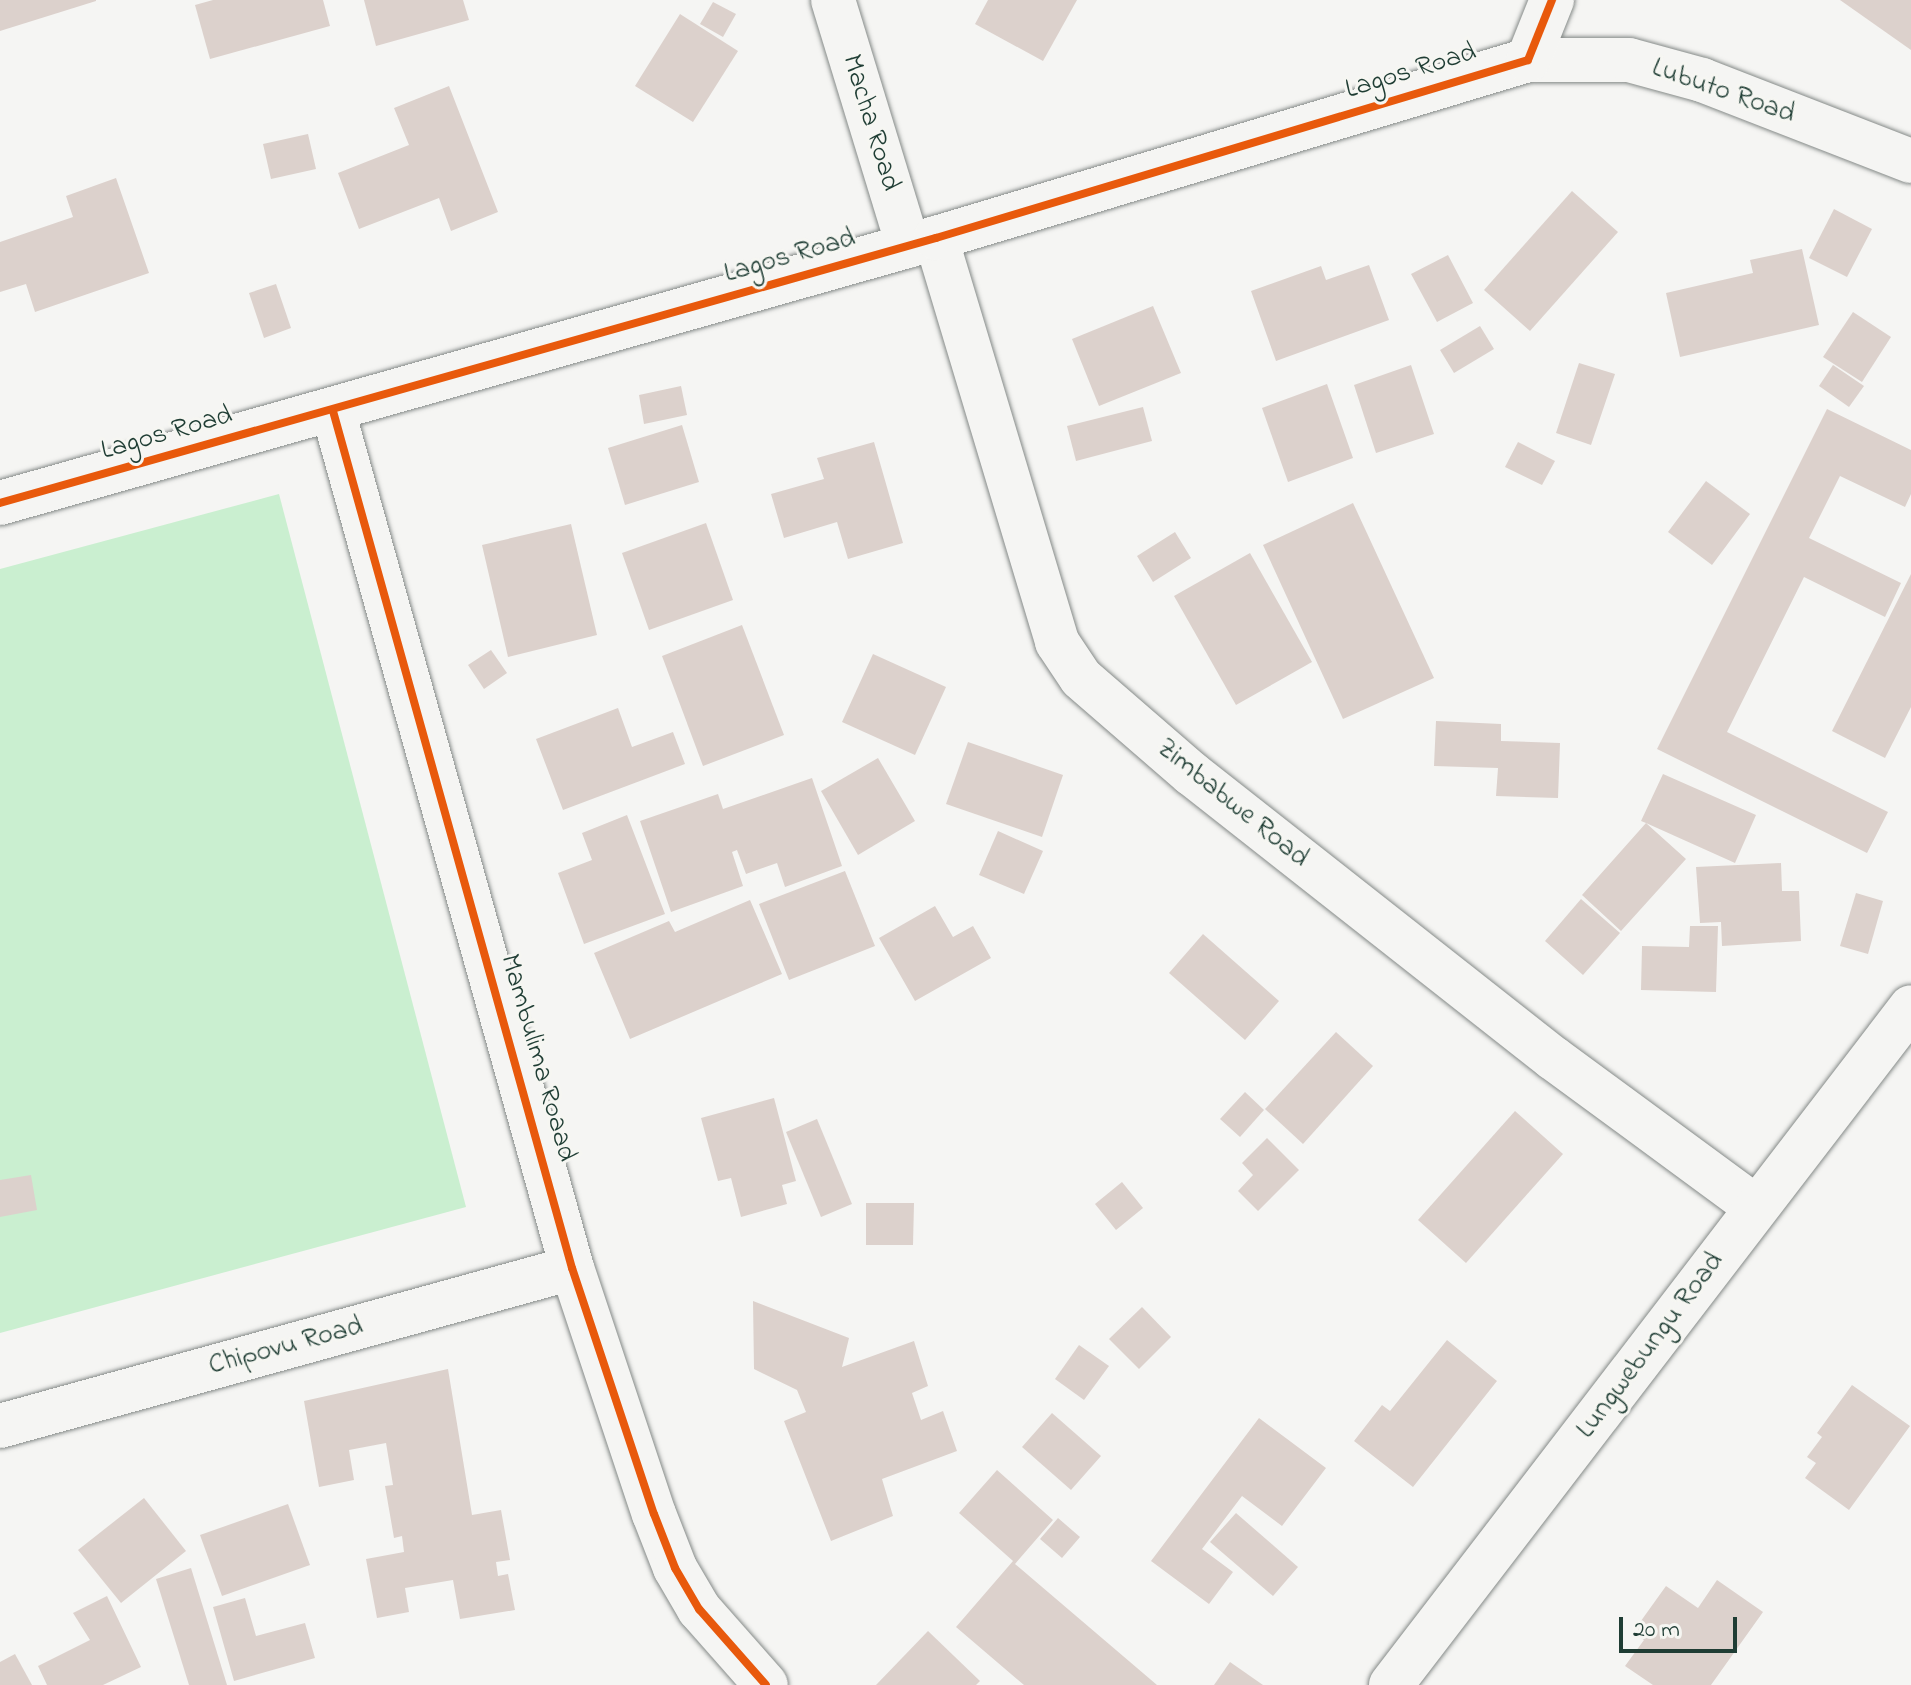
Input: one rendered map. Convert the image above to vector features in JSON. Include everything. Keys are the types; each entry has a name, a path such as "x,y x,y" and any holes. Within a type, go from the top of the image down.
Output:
{"street":[{"name":"Macha Road","path":"833,0 922,242"},
{"path":"1528,60 1552,0"},
{"name":"Lagos Road","path":"0,503 922,242 1528,60"},
{"name":"Lubuto Road","path":"1528,60 1629,60 1702,80 1911,161"},
{"name":"Zimbabwe Road","path":"922,242 1057,642 1081,678 1192,774 1553,1058 1756,1207"},
{"name":"Mambulima Roaad","path":"333,411 572,1268 675,1568 699,1609 766,1685"},
{"name":"Lungwebungu Road","path":"1391,1685 1911,1007"},
{"name":"Chipovu Road","path":"0,1426 572,1268"}],"green space":[{"path":"279,494 466,1207 0,1333 0,569"}],"building":[{"path":"0,0 96,0 96,1 0,31"},
{"path":"213,0 323,0 330,26 210,59 195,5"},
{"path":"364,0 463,0 469,20 376,46"},
{"path":"988,0 1077,0 1043,61 975,24"},
{"path":"1840,0 1911,0 1911,50"},
{"path":"713,2 736,14 723,37 700,24"},
{"path":"680,14 738,51 693,122 635,86"},
{"path":"449,86 498,212 451,231 439,198 359,229 338,173 409,145 394,108"},
{"path":"308,134 316,169 271,179 263,144"},
{"path":"116,178 149,273 35,312 26,284 0,292 0,242 73,217 66,196"},
{"path":"1572,191 1618,232 1530,331 1484,290"},
{"path":"1834,209 1872,229 1847,277 1809,258"},
{"path":"1802,249 1819,325 1680,357 1666,293 1753,273 1750,260"},
{"path":"1448,255 1473,303 1437,322 1411,274"},
{"path":"1369,265 1389,320 1276,361 1251,291 1321,266 1326,280"},
{"path":"276,284 291,328 264,338 249,293"},
{"path":"1153,306 1181,373 1099,406 1072,339"},
{"path":"1853,312 1891,337 1862,382 1823,357"},
{"path":"1480,326 1494,349 1454,373 1440,350"},
{"path":"1579,363 1615,374 1591,445 1556,433"},
{"path":"1411,365 1434,434 1376,453 1354,385"},
{"path":"1833,365 1864,386 1849,407 1819,386"},
{"path":"1327,384 1353,458 1288,482 1262,408"},
{"path":"681,386 687,415 644,424 639,395"},
{"path":"1143,407 1152,441 1076,461 1067,426"},
{"path":"1827,409 1911,450 1911,494 1905,507 1840,476 1809,538 1901,583 1885,617 1804,577 1727,732 1888,812 1867,853 1657,749"},
{"path":"682,425 699,482 625,505 608,448"},
{"path":"874,442 903,543 848,559 837,522 784,538 771,494 824,479 817,458"},
{"path":"1518,442 1555,461 1542,485 1505,467"},
{"path":"1706,481 1750,514 1712,565 1668,532"},
{"path":"1353,503 1434,678 1343,719 1263,545"},
{"path":"706,523 733,600 649,630 622,553"},
{"path":"571,524 597,635 508,657 482,545"},
{"path":"1175,532 1191,558 1153,582 1137,556"},
{"path":"1250,553 1312,662 1236,705 1174,596"},
{"path":"1911,574 1911,707 1885,758 1832,731"},
{"path":"742,625 784,735 703,766 662,656"},
{"path":"491,650 507,673 484,689 468,665"},
{"path":"873,654 946,687 915,755 842,722"},
{"path":"618,708 632,747 673,732 685,764 563,810 536,739"},
{"path":"1436,721 1501,724 1501,741 1560,743 1558,798 1496,796 1498,768 1434,766"},
{"path":"968,742 1063,775 1042,837 946,804"},
{"path":"878,758 915,821 858,855 821,791"},
{"path":"1663,774 1756,815 1735,863 1641,821"},
{"path":"812,778 842,866 785,887 777,863 746,874 737,850 732,852 743,886 671,912 640,821 718,794 723,809"},
{"path":"627,815 665,914 584,944 558,873 592,860 582,833"},
{"path":"1646,823 1686,859 1621,931 1582,895"},
{"path":"998,831 1043,851 1024,894 979,875"},
{"path":"1781,863 1782,891 1799,891 1801,941 1722,946 1721,922 1700,923 1696,867"},
{"path":"845,871 875,946 789,980 759,904"},
{"path":"1856,893 1883,901 1868,954 1840,946"},
{"path":"1581,899 1620,933 1583,975 1545,941"},
{"path":"750,900 782,974 630,1039 594,953 669,921 675,932"},
{"path":"935,906 953,937 973,926 991,958 915,1001 879,938"},
{"path":"1690,926 1718,926 1716,992 1641,990 1642,946 1689,947"},
{"path":"1203,934 1279,1001 1245,1040 1169,973"},
{"path":"1336,1032 1373,1066 1303,1144 1265,1109"},
{"path":"1245,1092 1264,1110 1240,1137 1220,1119"},
{"path":"774,1098 796,1181 782,1185 787,1204 741,1217 731,1178 718,1181 701,1118"},
{"path":"1515,1111 1563,1154 1466,1263 1418,1220"},
{"path":"817,1119 852,1204 821,1217 786,1132"},
{"path":"1267,1138 1299,1170 1258,1211 1238,1191 1253,1175 1242,1163"},
{"path":"31,1175 37,1210 0,1217 0,1180"},
{"path":"1122,1182 1143,1208 1116,1230 1095,1204"},
{"path":"866,1203 914,1203 913,1245 866,1245"},
{"path":"753,1301 849,1338 842,1367 914,1341 928,1386 912,1393 921,1420 943,1411 957,1451 882,1479 893,1516 831,1541 784,1421 806,1412 797,1390 754,1369"},
{"path":"1142,1307 1171,1337 1139,1369 1109,1339"},
{"path":"1447,1340 1497,1381 1413,1487 1354,1441 1382,1405 1390,1411"},
{"path":"1079,1345 1109,1366 1084,1400 1055,1379"},
{"path":"448,1369 472,1515 501,1510 510,1560 496,1562 498,1576 508,1574 515,1610 460,1619 453,1580 405,1588 409,1612 377,1618 366,1559 404,1552 402,1536 394,1538 385,1486 393,1485 386,1443 349,1450 354,1480 319,1487 304,1401"},
{"path":"1852,1385 1910,1426 1849,1510 1805,1478 1816,1463 1807,1457 1822,1437 1817,1433"},
{"path":"1052,1413 1101,1456 1071,1490 1022,1447"},
{"path":"1259,1418 1326,1468 1282,1526 1242,1496 1202,1549 1233,1572 1209,1604 1151,1561"},
{"path":"997,1470 1053,1520 1015,1564 1157,1685 1024,1685 956,1627 1013,1561 959,1513"},
{"path":"144,1498 186,1551 121,1603 78,1550"},
{"path":"288,1504 310,1565 222,1596 200,1535"},
{"path":"1236,1513 1298,1567 1273,1596 1210,1542"},
{"path":"1058,1518 1080,1537 1062,1558 1040,1539"},
{"path":"191,1568 227,1685 189,1685 156,1579"},
{"path":"1717,1580 1763,1612 1711,1685 1653,1685 1625,1666 1644,1640 1633,1632 1666,1586 1698,1608"},
{"path":"107,1596 141,1667 103,1685 47,1685 38,1666 90,1640 73,1613"},
{"path":"245,1598 256,1636 305,1623 315,1658 234,1681 213,1607"},
{"path":"928,1631 980,1681 976,1685 876,1685"},
{"path":"15,1654 32,1685 0,1685 0,1662"},
{"path":"1230,1662 1263,1685 1214,1685"}],"cycle path":[{"path":"0,503 936,238 1528,60 1552,0"},
{"path":"333,411 572,1268 654,1514 675,1568 699,1609 766,1685"}]}
